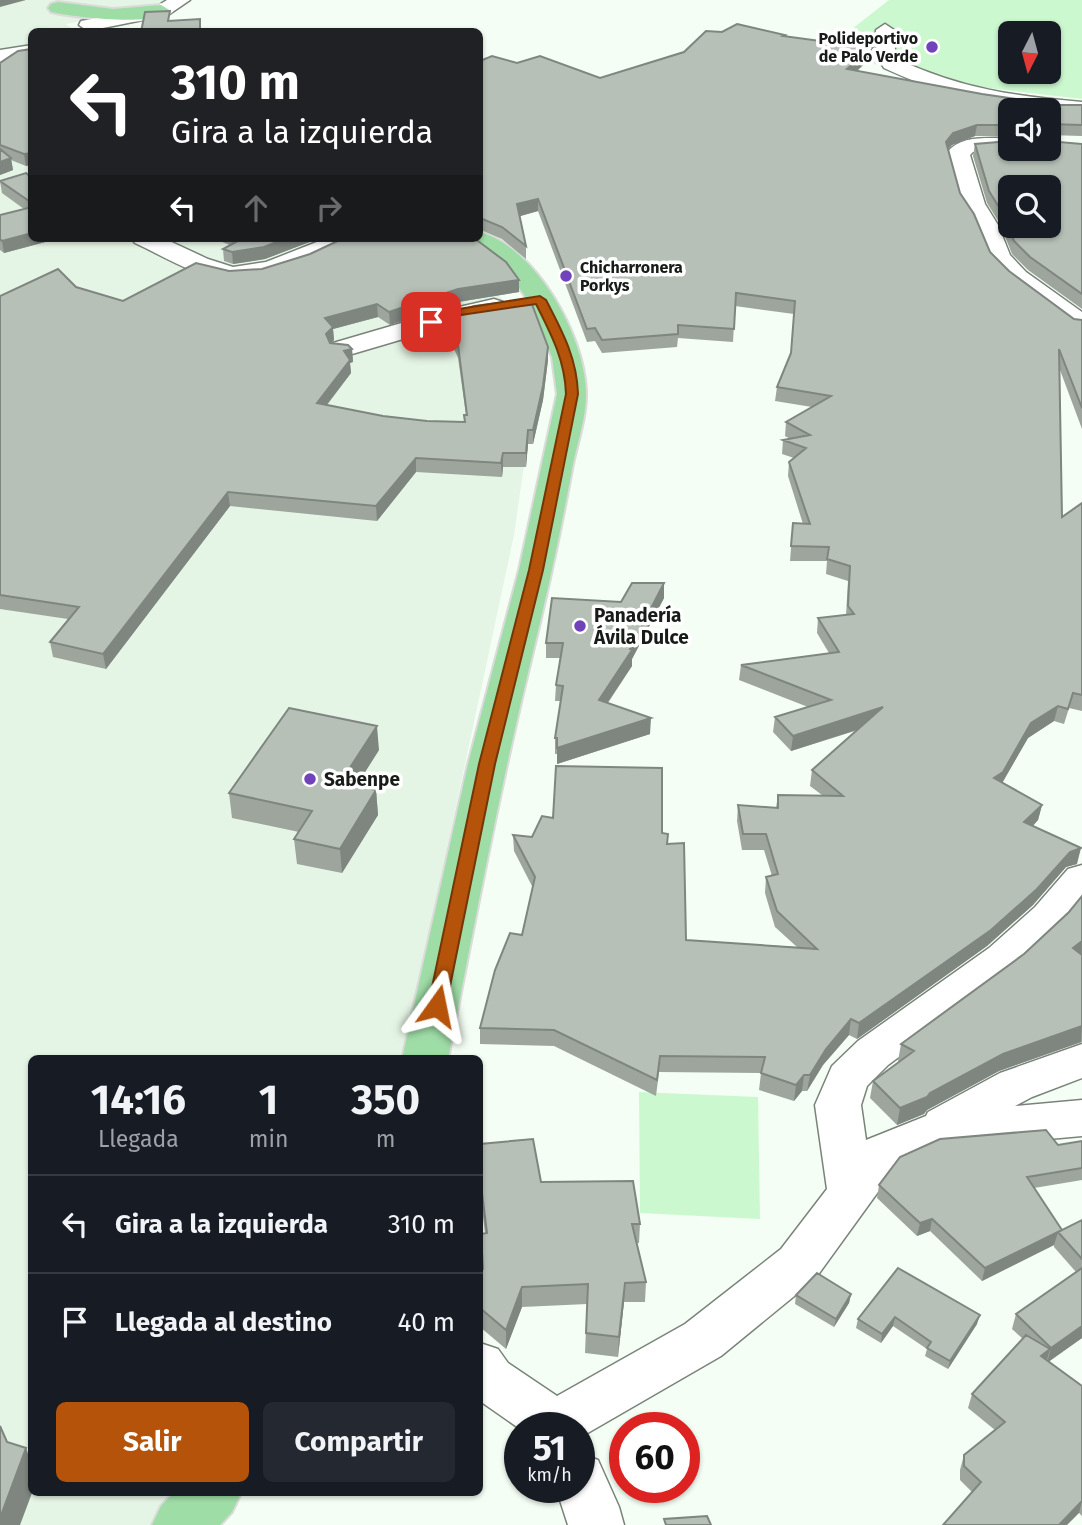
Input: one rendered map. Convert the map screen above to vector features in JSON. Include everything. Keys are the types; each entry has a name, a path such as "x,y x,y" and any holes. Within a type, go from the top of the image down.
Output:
{"main road":[{"path":"37,0 58,8 92,28"},
{"path":"58,8 113,15 161,11"},
{"path":"128,28 135,22 161,11"},
{"path":"426,1055 487,764 526,611 550,491 570,412 572,375 565,349 540,300 520,271 503,255 482,242"},
{"path":"181,1525 209,1496"}],"street":[{"path":"92,28 161,11 181,0"},
{"path":"885,30 884,50 891,64 929,81 992,99 1082,108"},
{"path":"0,56 28,52"},
{"path":"998,145 968,146 958,153 973,204 986,225 999,258 1017,277 1082,324"},
{"path":"153,242 233,274 251,273 271,267 336,242"},
{"path":"341,349 374,342 459,312 540,300"},
{"path":"852,1194 838,1105 848,1078 873,1054 1003,958 1049,917 1082,878"},
{"path":"580,1412 703,1340 798,1264 880,1154 932,1132 1016,1085 1082,1061"},
{"path":"932,1132 1082,1118"},
{"path":"483,1369 490,1379 536,1412"},
{"path":"590,1503 596,1525"}],"shaded area":[{"path":"0,0 164,0 138,12 66,24 71,28 28,28 28,242 442,242 493,287 527,333 527,444 514,535 403,1055 28,1055 28,1496 195,1496 166,1525 0,1525"}],"green space":[{"name":"Polideportivo de Palo Verde","path":"889,0 1082,0 1082,99 955,84 874,64 868,53 838,40"},
{"path":"639,1092 758,1097 760,1219 640,1213"}],"building":[{"path":"170,11 168,21 200,19 200,28 142,28 145,12"},
{"path":"737,24 785,35 783,36 872,48 847,69 1010,98 998,98 998,125 977,125 953,133 946,142 960,193 974,214 990,252 1009,271 1074,319 1082,320 1082,408 1059,349 1062,517 1082,503 1082,695 1073,693 1068,709 1058,706 1031,723 1003,772 994,778 1042,805 1024,822 1081,848 1070,852 1037,889 991,930 859,1023 851,1019 826,1049 810,1075 804,1075 796,1085 761,1073 765,1057 660,1056 657,1080 554,1030 480,1028 495,970 510,933 522,935 535,877 513,835 532,837 542,816 553,818 556,766 662,768 662,833 668,834 667,844 684,843 686,940 817,949 777,911 766,877 778,874 766,834 743,834 738,805 778,808 778,795 843,796 812,770 883,707 793,736 775,717 831,700 741,665 839,652 818,618 854,614 848,606 850,566 827,559 829,547 791,546 793,523 810,524 789,462 806,448 783,440 810,435 786,422 831,396 777,387 791,353 795,301 736,293 734,329 678,325 678,334 602,340 595,328 587,329 538,199 517,204 526,246 502,227 483,219 483,60 492,56 517,63 540,56 600,78 684,52 706,31 722,32"},
{"path":"28,49 28,154 24,154 0,145 0,63 18,51"},
{"path":"1061,105 1082,105 1082,125 1061,124"},
{"path":"998,142 998,161 1061,161 1061,142 1082,144 1082,294 1030,257 1013,238 1061,238 1061,175 998,175 998,206 989,191 975,144"},
{"path":"0,149 11,158 0,162"},
{"path":"26,173 28,200 0,181"},
{"path":"28,208 28,234 2,241 0,215"},
{"path":"236,242 277,242 232,252 223,249"},
{"path":"336,242 479,242 506,262 519,280 458,289 389,312 377,304 325,318 333,327 326,334 330,343 348,345 352,349 344,351 350,360 317,403 383,416 465,422 464,415 467,415 458,345 445,315 474,306 530,299 548,347 543,386 533,430 528,430 526,453 503,453 501,463 416,458 376,506 228,492 103,654 50,642 79,607 0,595 0,296 58,269 76,287 123,301 196,263 229,271 262,269 310,254"},
{"path":"632,583 664,583 630,649 632,650 599,700 651,718 557,748 555,738 563,686 556,685 563,643 546,643 552,598 621,602"},
{"name":"Sabenpe","path":"289,708 377,726 340,783 376,790 340,849 294,839 312,811 229,793"},
{"path":"1082,896 1082,941 1073,948 1082,955 1082,1026 1003,1054 927,1097 900,1108 873,1081 914,1051 901,1044 1024,954 1069,912"},
{"path":"1046,1130 1058,1145 1082,1141 1082,1168 1027,1177 1062,1230 985,1268 932,1219 920,1223 879,1185 900,1157 940,1139"},
{"path":"533,1139 541,1182 633,1181 640,1224 632,1224 646,1282 625,1283 619,1337 586,1333 588,1284 522,1287 506,1330 483,1311 483,1234 487,1233 483,1201 483,1144"},
{"path":"1082,1220 1082,1259 1058,1232"},
{"path":"898,1268 980,1315 950,1361 927,1348 931,1342 895,1317 882,1334 858,1319"},
{"path":"1082,1268 1082,1326 1051,1348 1016,1314"},
{"path":"817,1273 851,1294 836,1319 796,1295"},
{"path":"1026,1335 1050,1349 1041,1356 1082,1386 1082,1501 1059,1525 943,1525 981,1482 964,1466 964,1455 1005,1422 972,1394"},
{"path":"0,1426 7,1442 26,1448 0,1518"},
{"path":"707,1516 711,1525 666,1525 664,1519"}],"place":[{"name":"Polideportivo de Palo Verde","path":"932,47"},
{"name":"Chicharronera Porkys","path":"566,276"},
{"name":"Panadería Ávila Dulce","path":"580,626"},
{"name":"Sabenpe","path":"310,779"}],"route":[{"path":"431,322 459,312 540,300 555,325 572,375 570,412 550,491 536,570 514,666 487,764 437,1006"}]}
